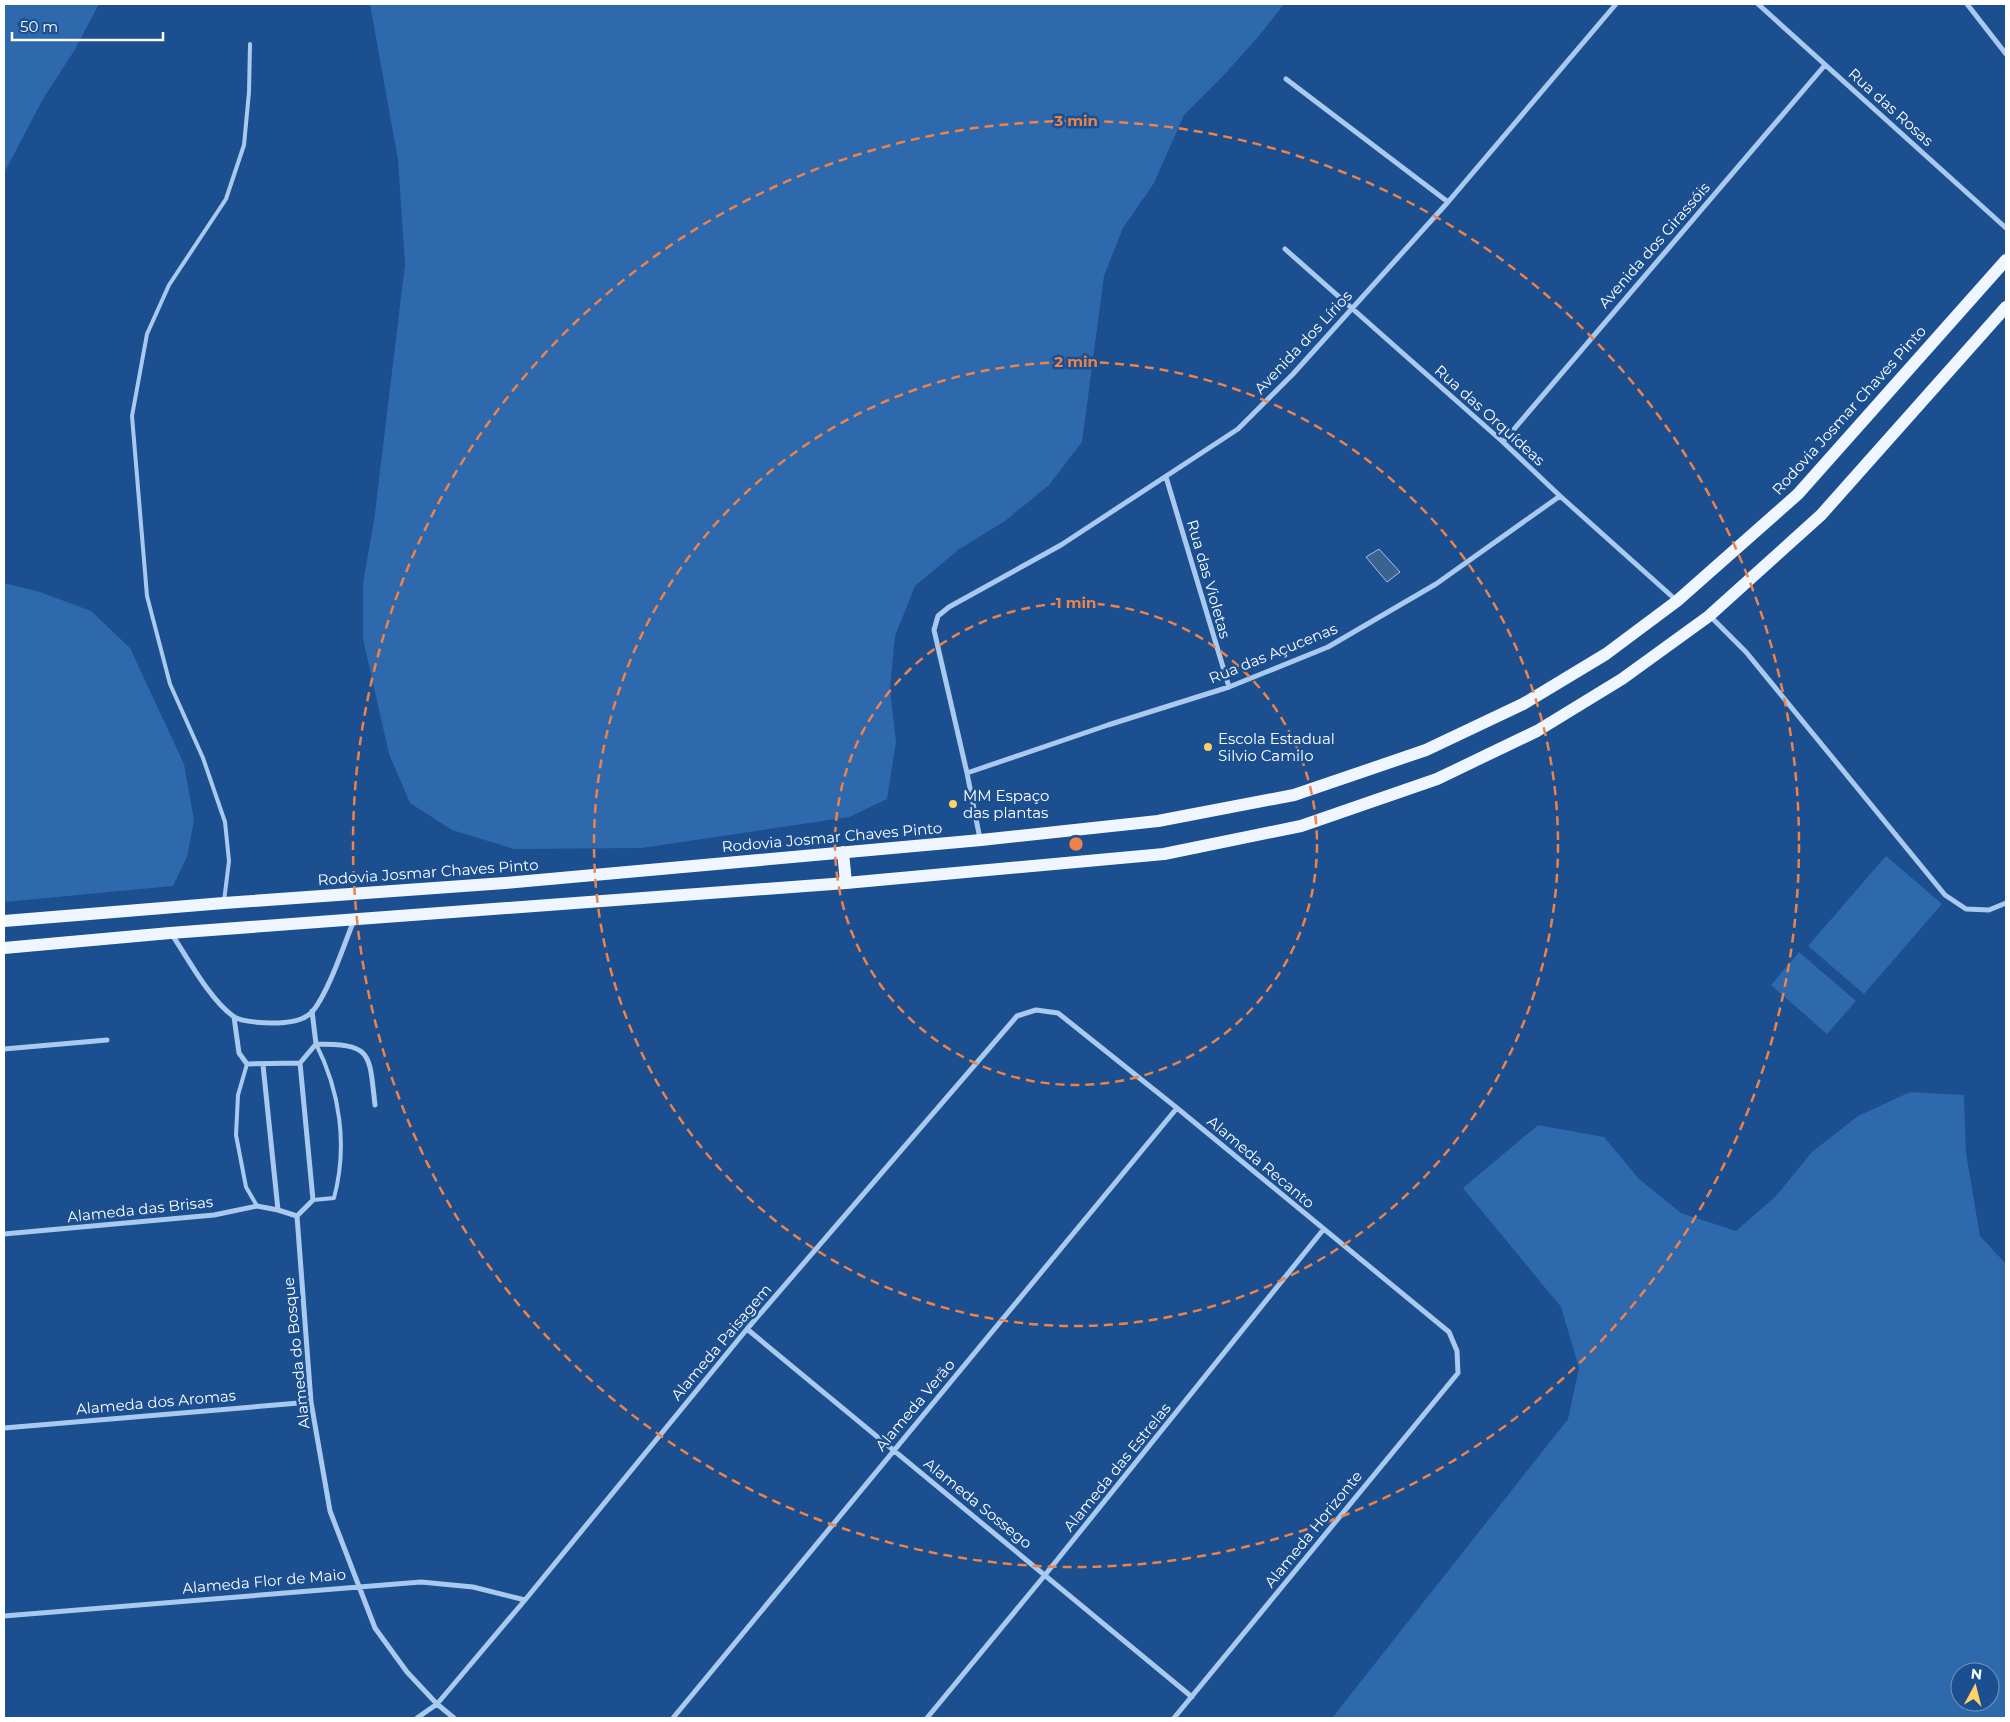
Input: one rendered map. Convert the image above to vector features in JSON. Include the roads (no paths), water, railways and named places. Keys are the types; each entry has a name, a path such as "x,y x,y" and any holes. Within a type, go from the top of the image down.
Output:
{"main road":[{"name":"Rodovia Josmar Chaves Pinto","path":"4,921 505,883 980,840 1158,821 1294,795 1426,750 1532,699 1606,654 1677,601 1798,494 2006,260"},
{"path":"4,948 170,933 846,883 1164,854 1301,826 1437,779 1537,731 1622,679 1709,616 1821,515 2006,307"},
{"path":"843,852 846,883"}],"street":[{"name":"Avenida dos Lírios","path":"968,773 934,630 938,616 1061,545 1238,429 1293,374 1448,202 1616,4"},
{"name":"Rua das Rosas","path":"1758,4 2006,228"},
{"path":"1967,4 2006,54"},
{"name":"Avenida dos Girassóis","path":"1503,442 1825,65"},
{"path":"1286,79 1448,202"},
{"name":"Rua das Orquídeas","path":"1285,248 1503,442 1677,601"},
{"name":"Rua das Violetas","path":"1166,477 1228,687"},
{"name":"Rua das Açucenas","path":"968,773 1108,725 1228,687 1328,647 1436,584 1560,496"},
{"path":"1709,616 1746,652 1945,895 1966,909 1989,910 2006,903"},
{"path":"968,773 980,840"},
{"path":"170,933 216,1000 234,1017 261,1023 282,1023 303,1020 312,1011 323,995 354,920"},
{"name":"Alameda Recanto","path":"1036,1010 1058,1013 1177,1108 1449,1332 1457,1351"},
{"name":"Alameda Paisagem","path":"417,1718 437,1704 526,1600 747,1328 1018,1016 1036,1010"},
{"path":"297,1216 313,1200 300,1063 316,1044 312,1011"},
{"path":"234,1017 239,1052 247,1064 300,1063"},
{"path":"4,1049 107,1040"},
{"path":"316,1044 343,1044 357,1048 366,1055 370,1065 375,1105"},
{"path":"263,1065 278,1210"},
{"name":"Alameda Verão","path":"673,1718 1177,1108"},
{"name":"Alameda das Brisas","path":"4,1234 214,1215 257,1206 297,1216"},
{"name":"Alameda do Bosque","path":"297,1216 311,1402 330,1511 375,1628 407,1672 437,1704 454,1718"},
{"name":"Alameda das Estrelas","path":"927,1718 1324,1230"},
{"name":"Alameda Sossego","path":"747,1328 1192,1697"},
{"name":"Alameda Horizonte","path":"1174,1718 1458,1373 1457,1351"},
{"name":"Alameda dos Aromas","path":"4,1428 311,1402"},
{"name":"Alameda Flor de Maio","path":"4,1616 421,1582 473,1587 526,1600"}],"lane":[{"path":"224,903 229,861 226,822 203,758 170,684 147,596 132,416 147,334 169,285 226,199 244,145 249,92 250,44"},
{"path":"313,1200 334,1198 338,1181 341,1147 340,1125 332,1081 316,1044"},
{"path":"247,1064 238,1095 236,1135 246,1187 257,1206"}],"place":[{"name":"Escola Estadual Silvio Camilo","path":"1208,747"},
{"name":"MM Espaço das plantas","path":"953,804"}]}
